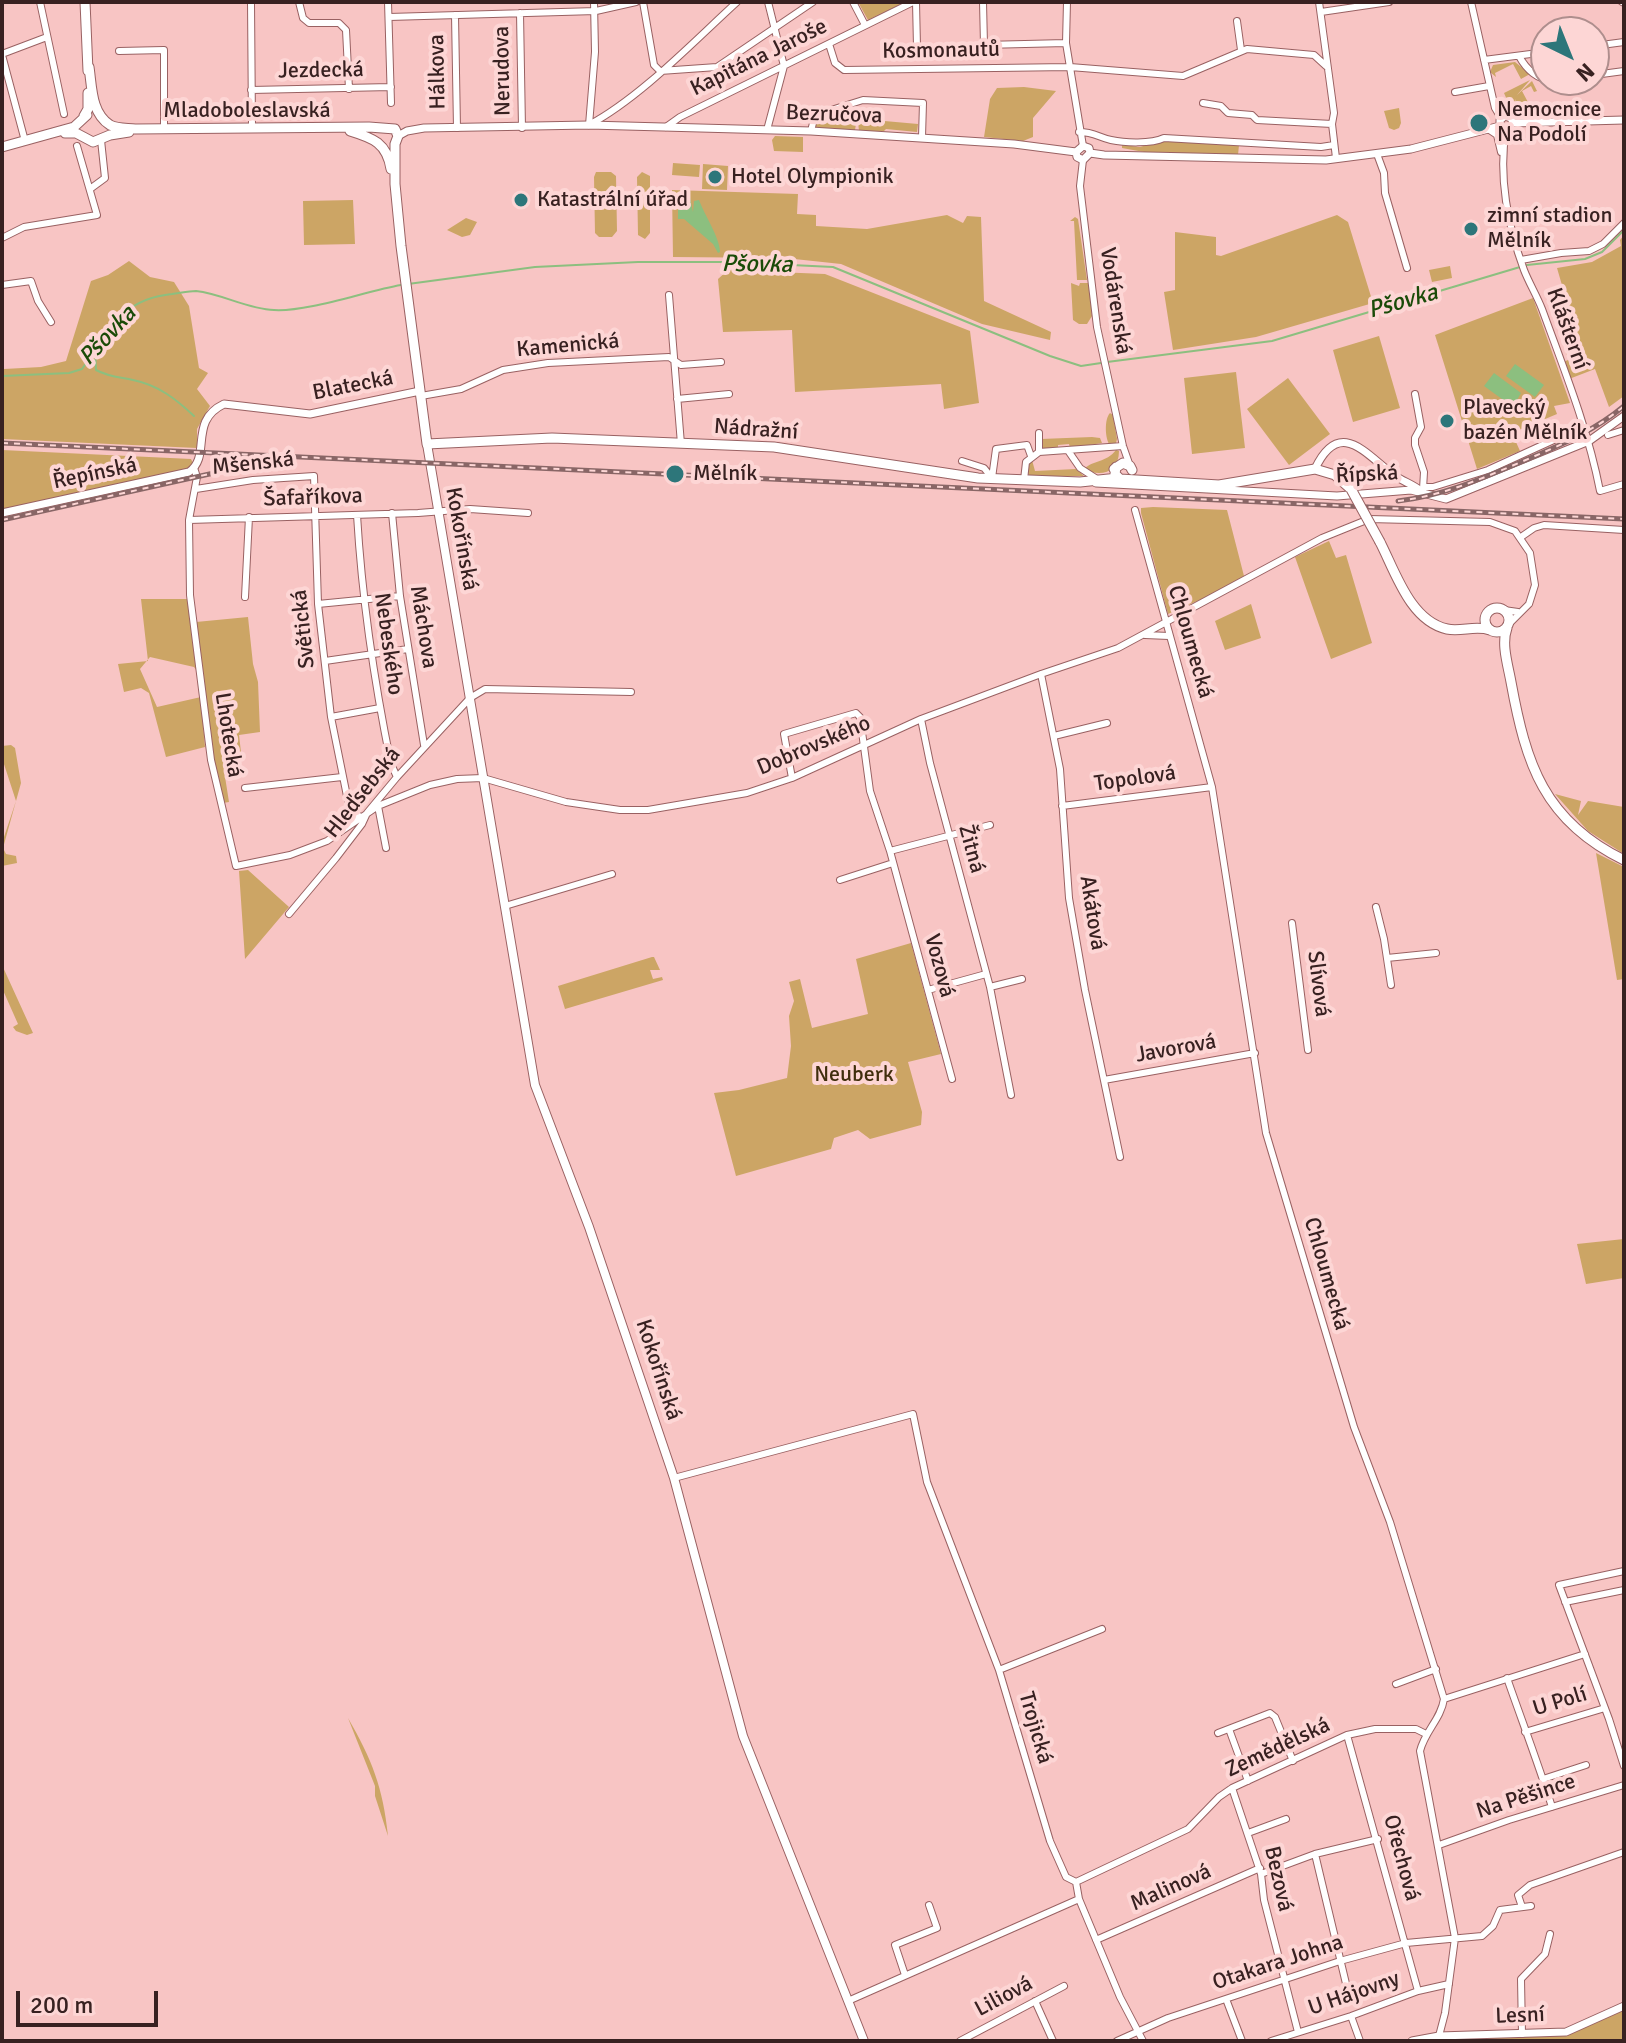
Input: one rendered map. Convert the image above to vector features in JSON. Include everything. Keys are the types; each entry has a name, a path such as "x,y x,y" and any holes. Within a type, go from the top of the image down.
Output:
{"main road":[{"path":"85,2 95,107 107,131 91,141 78,129 88,103 89,67"},
{"name":"Mladoboleslavská","path":"2,147 74,127 93,113 115,127 135,129 359,128 391,135"},
{"path":"343,128 371,137 382,145 395,184"},
{"name":"Mladoboleslavská","path":"42,136 71,133 91,141 135,129"},
{"name":"Kokořínská","path":"391,135 405,287 427,444 535,1085 589,1227 674,1478 743,1736 864,2041"},
{"name":"Nádražní","path":"427,444 552,438 774,447 961,476 1080,482 1128,476"},
{"path":"1116,466 1114,472 1128,476"},
{"name":"Nádražní","path":"1097,479 1116,466"},
{"path":"1315,469 1335,475 1351,489 1411,601 1425,618 1448,629 1501,632 1508,626"},
{"name":"Řípská","path":"1128,476 1157,482 1209,486 1315,469"},
{"path":"1472,628 1493,609 1504,610 1509,617 1505,647 1523,744 1540,783 1572,825 1597,845 1624,860"},
{"path":"1486,617 1486,625 1505,647"}],"street":[{"path":"40,2 64,114"},
{"path":"251,2 252,127"},
{"path":"299,2 303,18 309,23 339,23 346,30 349,89"},
{"path":"388,2 391,103"},
{"path":"589,125 594,2"},
{"path":"389,17 490,11 596,11 636,2"},
{"path":"643,2 654,65 660,71 711,69 813,2"},
{"path":"391,135 424,128 589,125 605,116 660,71 737,2"},
{"path":"767,130 784,66 768,2"},
{"path":"853,2 865,25"},
{"path":"914,2 917,47"},
{"name":"Kapitána Jaroše","path":"666,127 680,117 914,2"},
{"path":"983,2 984,45 1066,43"},
{"path":"1067,2 1066,43 1083,146"},
{"path":"1319,2 1334,113 1332,124 1336,158"},
{"path":"1321,12 1389,2"},
{"path":"1471,2 1489,86 1502,125"},
{"name":"Nerudova","path":"520,13 522,128"},
{"name":"Hálkova","path":"455,15 457,128"},
{"path":"1237,21 1241,50"},
{"path":"25,141 2,55 47,37"},
{"name":"Kosmonautů","path":"829,44 835,63 844,70 1070,67"},
{"path":"119,51 164,50 164,129"},
{"path":"1070,67 1183,76 1241,50 1306,53 1314,55 1326,66"},
{"path":"1484,60 1530,54"},
{"path":"1519,56 1530,68"},
{"path":"1455,92 1489,86"},
{"name":"Jezdecká","path":"251,90 391,87"},
{"path":"811,131 815,115 863,100 923,103 922,137"},
{"path":"1203,103 1221,106 1228,113 1252,115 1257,120 1332,124"},
{"path":"1502,125 1509,117 1513,123"},
{"path":"1513,123 1624,120"},
{"path":"1083,146 1076,152 1077,157 1083,160 1090,153 1240,159 1336,158 1411,149 1502,125 1512,128 1513,123"},
{"name":"Bezručova","path":"589,125 922,137 1076,152"},
{"name":"Klášterní","path":"1502,125 1505,193 1521,262 1541,306 1589,441 1600,491 1622,487"},
{"path":"1488,129 1497,135 1503,162"},
{"path":"1079,132 1097,133 1110,140 1156,142 1164,138 1321,147 1334,145"},
{"path":"90,189 105,178 102,162 91,141"},
{"path":"2,238 24,227 97,215 90,189 91,141"},
{"path":"1240,142 1240,159"},
{"path":"1083,146 1089,148 1090,153"},
{"path":"1377,154 1407,268"},
{"name":"Vodárenská","path":"1083,160 1080,186 1097,327 1128,476"},
{"path":"1521,262 1561,253 1589,251 1603,244 1624,223"},
{"path":"2,285 31,281 38,301 51,322"},
{"path":"669,295 681,444"},
{"name":"Kamenická","path":"420,391 461,389 503,370 548,363 669,357 681,365 721,362"},
{"name":"Blatecká","path":"194,468 198,460 202,425 216,408 224,404 310,414 420,391"},
{"path":"677,399 729,394"},
{"path":"1415,394 1421,427 1415,445 1424,472 1423,490"},
{"name":"Řípská","path":"1128,476 1238,491 1337,496 1423,490 1436,498 1456,497 1589,441 1624,416"},
{"path":"1315,469 1330,449 1341,444 1354,445 1368,452 1392,474 1423,490 1466,479 1582,427"},
{"path":"1608,435 1624,430"},
{"path":"1039,433 1039,452"},
{"path":"992,478 996,449 1027,445 1031,456"},
{"path":"1024,480 1026,462 1039,452 1123,446"},
{"name":"Vodárenská","path":"1116,466 1123,446"},
{"path":"1069,452 1080,468 1097,479"},
{"path":"962,461 984,468 992,478"},
{"name":"Lhotecká","path":"194,468 197,474 196,489 189,520 190,595 211,760 236,866 290,855 327,841 367,813"},
{"name":"Řepínská","path":"2,513 184,473 194,468"},
{"name":"Mšenská","path":"196,489 253,480 314,476"},
{"name":"Světická","path":"314,476 318,604 331,717 352,814 357,817 367,813"},
{"name":"Nádražní","path":"1080,482 1128,476"},
{"path":"1209,486 1238,491"},
{"name":"Šafaříkova","path":"189,520 438,510 528,513"},
{"name":"Chloumecká","path":"1135,510 1212,787 1266,1133 1354,1427 1390,1522 1444,1699"},
{"name":"Máchova","path":"392,513 400,596 424,745"},
{"name":"Nebeského","path":"357,515 370,655 391,764 397,777"},
{"path":"245,597 249,517"},
{"name":"Dobrovského","path":"483,778 566,802 620,810 648,810 747,793 792,778 921,719 1118,648 1322,538 1361,521 1490,522 1505,526 1521,537"},
{"path":"1508,626 1531,601 1535,585 1530,553 1521,537 1544,525 1624,530"},
{"path":"318,604 400,596"},
{"path":"1504,610 1513,613 1521,611"},
{"name":"Dobrovského","path":"1145,635 1169,636"},
{"path":"325,661 408,649"},
{"name":"Akátová","path":"1041,674 1054,736 1069,898 1120,1157"},
{"path":"470,698 485,689 631,692"},
{"name":"Hleďsebská","path":"289,914 397,777 470,698"},
{"path":"331,717 380,708"},
{"name":"Vozová","path":"792,778 783,738 787,732 856,713 860,717 870,791 890,851 952,1079"},
{"name":"Žitná","path":"921,719 990,987 1011,1095"},
{"path":"1054,736 1107,723"},
{"path":"245,788 342,777"},
{"path":"367,813 430,785 457,779 483,778"},
{"name":"Topolová","path":"1062,806 1212,787"},
{"path":"378,806 386,848"},
{"path":"890,851 990,825"},
{"path":"840,880 893,863"},
{"path":"505,906 612,874"},
{"path":"1376,907 1391,985"},
{"name":"Slívová","path":"1292,923 1308,1050"},
{"path":"1387,958 1436,953"},
{"path":"928,990 986,974"},
{"path":"990,987 1022,979"},
{"name":"Javorová","path":"1104,1080 1255,1053"},
{"name":"Trojická","path":"674,1478 913,1414 927,1482 999,1670 1050,1841 1066,1877 1076,1882 1079,1899 1096,1940 1143,2041"},
{"path":"1624,1571 1559,1585 1624,1766"},
{"path":"1565,1602 1624,1590"},
{"path":"999,1670 1102,1629"},
{"path":"1439,2036 1455,1938 1420,1751 1426,1734 1439,1716 1444,1699 1585,1654"},
{"path":"1396,1684 1436,1669"},
{"path":"1507,1678 1552,1807"},
{"name":"U Polí","path":"1525,1732 1605,1708"},
{"path":"1218,1733 1270,1713 1275,1717 1293,1761"},
{"path":"1229,1729 1248,1781"},
{"name":"Zemědělská","path":"1076,1882 1188,1829 1232,1788 1347,1735 1375,1729 1416,1729 1426,1734"},
{"name":"Ořechová","path":"1347,1735 1418,1991"},
{"name":"Na Pěšince","path":"1543,1779 1586,1765"},
{"name":"Na Pěšince","path":"1439,1845 1624,1785"},
{"name":"Bezová","path":"1232,1788 1260,1871 1264,1900 1298,2032"},
{"path":"1248,1833 1286,1819"},
{"name":"Malinová","path":"1096,1940 1260,1871 1378,1839"},
{"path":"1531,1906 1522,1907 1518,1895 1530,1885 1624,1852"},
{"path":"1315,1854 1348,1992"},
{"path":"848,2001 1079,1899"},
{"path":"905,1975 895,1945 937,1928 929,1905"},
{"name":"Otakara Johna","path":"1117,2041 1168,2018 1340,1961 1406,1943 1482,1936 1493,1926 1500,1910 1522,1907"},
{"path":"1522,2034 1521,1979 1545,1954 1550,1934"},
{"name":"U Hájovny","path":"1271,2041 1418,1991 1449,1984"},
{"name":"Liliová","path":"960,2041 1064,1986"},
{"path":"1226,1999 1242,2041"},
{"path":"1035,2001 1053,2041"},
{"name":"Lesní","path":"1412,2041 1439,2036 1566,2032 1624,2006"},
{"path":"1351,2016 1360,2041"}],"green space":[{"path":"858,2 905,2 868,20"},
{"path":"1515,62 1530,74 1521,79 1513,64 1495,73 1496,77 1490,72 1493,65"},
{"path":"1530,80 1517,95 1530,83 1530,87 1522,91 1530,106 1526,115 1523,109 1520,110 1524,118 1512,109 1516,99 1510,108 1502,107 1508,102 1504,93"},
{"path":"997,88 1056,91 1033,118 1033,137 1023,141 984,137 990,99"},
{"path":"853,107 852,117 857,118 855,130 815,128 816,119"},
{"path":"1399,108 1401,123 1394,130 1389,128 1384,111"},
{"path":"862,119 918,124 917,132 886,129 859,131 858,122"},
{"path":"775,136 803,137 803,152 774,151 772,140"},
{"path":"1164,140 1239,145 1238,155 1144,152 1122,148 1122,145 1140,147"},
{"path":"673,163 700,165 699,177 672,175"},
{"name":"Hotel Olympionik","path":"703,164 728,166 727,190 702,189"},
{"path":"596,172 611,172 616,176 617,231 612,237 599,237 595,233"},
{"path":"642,172 650,176 650,233 645,239 638,235 637,177"},
{"path":"672,190 798,194 797,214 816,215 816,226 867,229 947,215 963,223 967,216 981,217 984,301 1051,332 1050,340 982,324 841,264 785,258 673,257"},
{"path":"353,200 355,244 304,245 303,201"},
{"path":"1337,215 1348,222 1373,303 1256,337 1173,350 1164,292 1175,290 1175,232 1216,237 1216,255 1221,256"},
{"path":"1075,217 1078,219 1087,280 1077,280 1074,221 1070,221"},
{"path":"466,218 477,222 470,235 462,237 447,230"},
{"path":"1624,235 1624,396 1609,407 1595,369 1569,379 1563,362 1568,360 1573,372 1564,347 1575,343 1563,305 1566,299 1557,268 1592,262 1621,246 1620,240"},
{"path":"129,261 150,277 174,282 189,306 199,368 208,373 197,389 210,406 197,429 197,448 2,439 2,358 4,369 41,367 66,361 91,281 108,275"},
{"path":"1450,266 1452,278 1432,282 1429,270"},
{"path":"728,270 825,274 970,331 979,403 944,409 941,384 795,392 792,330 723,332 718,279"},
{"path":"1071,283 1079,286 1080,283 1089,283 1092,316 1087,324 1073,320"},
{"path":"1533,298 1570,403 1554,406 1557,414 1512,433 1520,451 1477,469 1435,335"},
{"path":"1379,336 1400,408 1353,422 1333,350"},
{"path":"1236,372 1245,448 1192,454 1184,378"},
{"path":"1288,378 1330,434 1289,465 1247,409"},
{"path":"1110,413 1117,439 1110,445 1106,429"},
{"path":"1100,438 1102,443 1041,449 1041,439"},
{"path":"2,450 191,459 193,463 180,471 2,510"},
{"path":"1119,451 1116,464 1108,471 1097,473 1084,469 1108,457"},
{"path":"1032,460 1035,471 1076,469 1084,476 1030,476 1028,464"},
{"path":"1141,508 1227,510 1244,576 1168,614 1141,513"},
{"path":"1329,541 1336,558 1346,555 1372,643 1331,659 1295,557"},
{"path":"141,599 190,599 197,671 194,667 150,657 148,660"},
{"path":"1251,604 1261,638 1225,650 1215,621"},
{"path":"248,617 258,682 260,732 239,735 242,761 223,764 229,802 223,803 215,766 196,622"},
{"path":"147,661 140,669 157,707 201,697 205,747 166,757 149,693 141,688 124,692 118,664"},
{"path":"2,746 15,748 21,783 3,848 6,854 16,856 17,863 2,866 2,843 16,801 2,758"},
{"path":"1555,794 1581,801 1578,815 1588,801 1624,807 1624,854 1588,831"},
{"path":"1596,853 1624,867 1624,979 1617,980"},
{"path":"248,870 289,907 245,959 239,871"},
{"name":"Neuberk","path":"911,943 941,1054 908,1062 922,1112 921,1125 870,1139 858,1130 834,1138 831,1149 736,1176 714,1093 787,1078 791,1046 789,1016 794,1001 789,982 800,979 812,1028 868,1014 856,959"},
{"path":"654,957 660,970 650,970 653,979 662,977 663,980 565,1009 558,986"},
{"path":"2,965 33,1033 27,1035 13,1027 18,1024 2,988"},
{"path":"1624,1239 1624,1278 1586,1284 1577,1244"},
{"path":"348,1718 375,1774 388,1836 375,1796 375,1786"},
{"path":"1624,2008 1624,2041 1427,2041 1445,2037 1568,2033"}],"shaded area":[{"path":"685,193 690,198 693,212 694,201 699,200 720,252 684,219 678,219 678,195"},
{"path":"1515,364 1544,385 1535,397 1506,376"},
{"path":"1494,373 1521,393 1513,407 1484,386"}],"waterway":[{"name":"Pšovka","path":"1527,265 1585,259 1602,252 1624,230"},
{"name":"Pšovka","path":"408,284 535,267 638,262 833,267 1050,356 1081,366 1101,363"},
{"name":"Pšovka","path":"1107,362 1272,341 1520,267"},
{"name":"Pšovka","path":"2,376 69,373 82,369 118,320 128,310 154,297 196,291 254,307 288,310 401,285"},
{"path":"95,346 96,370 151,385 194,416"}],"railway":[{"path":"1398,501 1446,491 1506,468 1575,438 1624,406"},
{"path":"2,443 1624,519"},
{"path":"2,520 232,469 272,464"}],"place":[{"name":"Nemocnice Na Podolí","path":"1479,123"},
{"name":"Hotel Olympionik","path":"715,177"},
{"name":"Katastrální úřad","path":"521,200"},
{"name":"zimní stadion Mělník","path":"1471,229"},
{"name":"Plavecký bazén Mělník","path":"1447,421"},
{"name":"Mělník","path":"675,474"}]}
